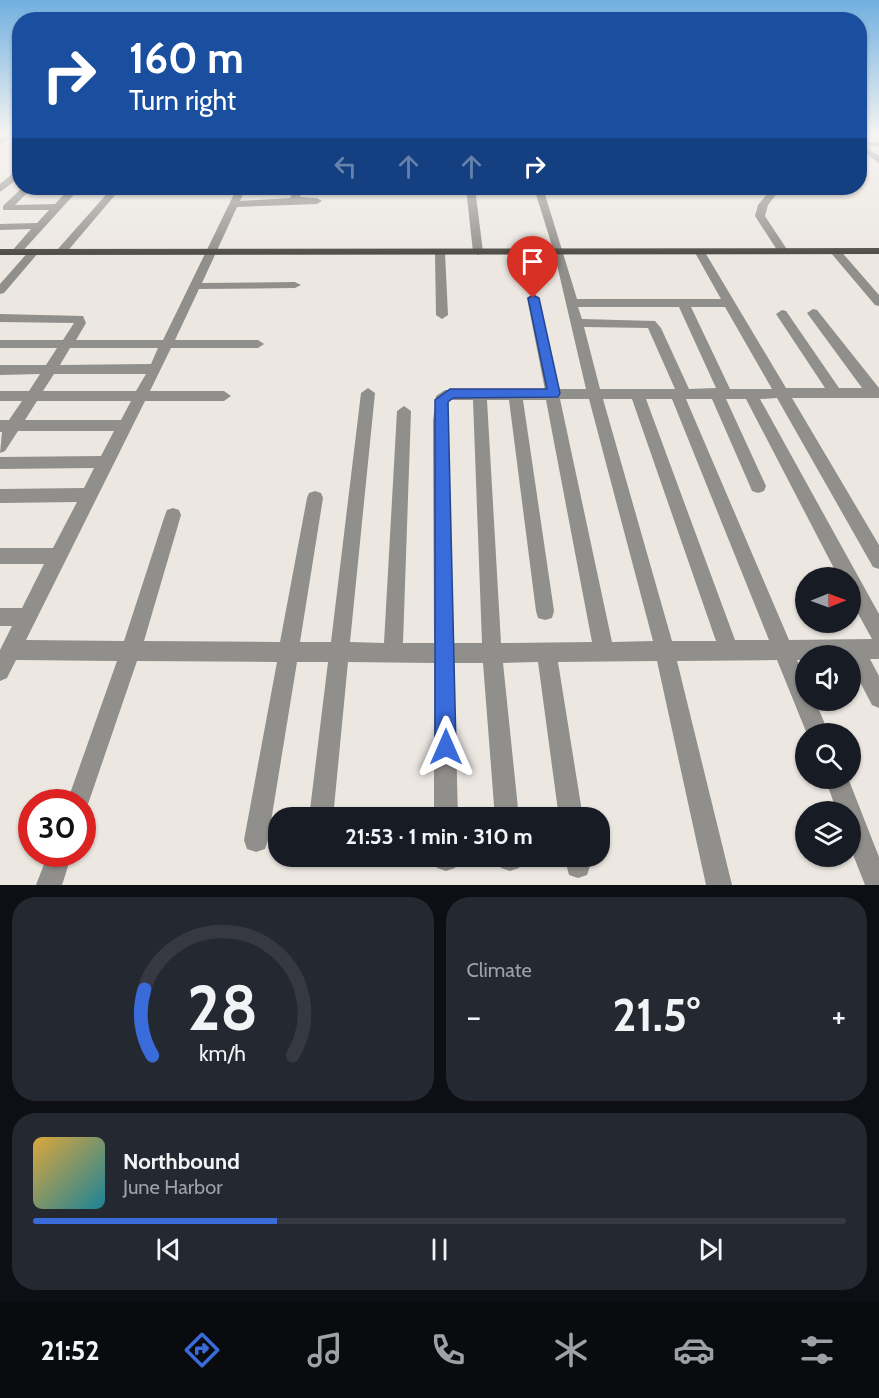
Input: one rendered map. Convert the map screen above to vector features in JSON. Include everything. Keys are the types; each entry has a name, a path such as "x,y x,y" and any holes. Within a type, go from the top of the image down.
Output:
{"main road":[{"path":"0,252 879,251"}],"street":[{"path":"0,189 12,180"},
{"path":"2,210 19,195"},
{"path":"16,252 68,195"},
{"path":"61,252 110,195"},
{"path":"0,670 124,425 155,369 208,252 237,195"},
{"path":"296,201 297,195"},
{"path":"471,195 478,252"},
{"path":"541,195 559,252 594,393 665,651 719,885"},
{"path":"771,195 760,216 783,251"},
{"path":"232,204 317,201"},
{"path":"2,210 57,207"},
{"path":"0,227 39,226"},
{"path":"699,251 879,561"},
{"path":"835,251 877,298"},
{"path":"0,291 34,252"},
{"path":"440,253 442,315"},
{"path":"859,279 879,279"},
{"path":"193,286 296,285"},
{"path":"533,298 554,393 585,566 604,651"},
{"path":"572,303 728,303"},
{"path":"683,303 758,486"},
{"path":"813,313 876,393"},
{"path":"782,314 835,393"},
{"path":"0,318 79,319 81,324 34,396 7,426 0,447"},
{"path":"577,323 651,324 655,328 814,723"},
{"path":"0,344 168,342 258,344"},
{"path":"0,370 155,369"},
{"path":"322,807 368,393"},
{"path":"446,807 441,400 450,393 876,393"},
{"path":"515,393 545,611"},
{"path":"750,393 844,567"},
{"path":"480,394 492,652 506,807"},
{"path":"637,394 729,650"},
{"path":"0,396 224,396"},
{"path":"393,652 404,411"},
{"path":"7,426 124,425"},
{"path":"0,463 105,462"},
{"path":"0,496 89,495"},
{"path":"256,840 315,498"},
{"path":"83,789 131,650 173,515"},
{"path":"0,556 59,556"},
{"path":"861,599 879,633"},
{"path":"0,617 28,617"},
{"path":"861,649 879,649"},
{"path":"11,650 445,653 795,650"},
{"path":"547,652 569,807"},
{"path":"861,663 879,698"},
{"path":"861,841 878,885"},
{"path":"49,885 55,867"}],"route":[{"path":"446,747 441,400 450,393 554,393 533,298"}]}
